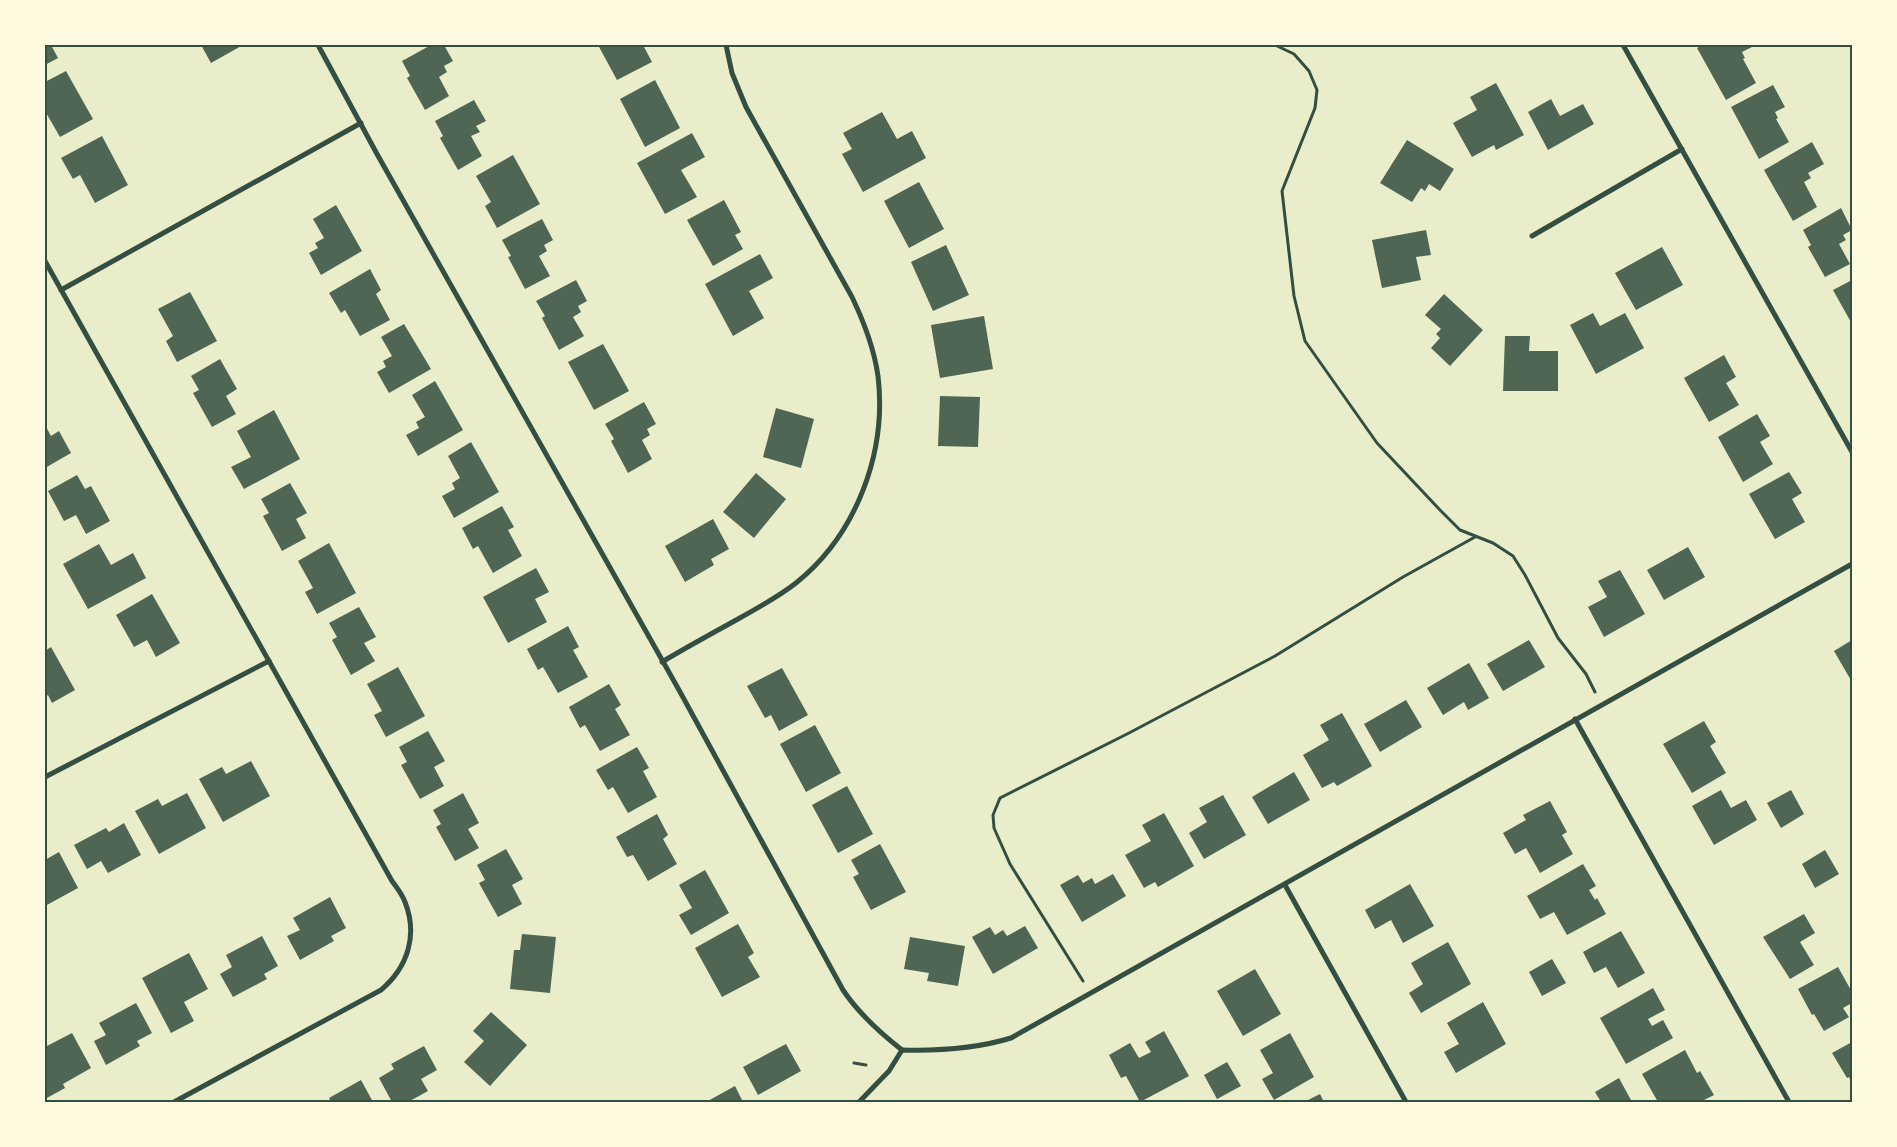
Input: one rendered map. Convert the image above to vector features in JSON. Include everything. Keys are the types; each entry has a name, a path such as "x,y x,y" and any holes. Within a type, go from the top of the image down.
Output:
{"street":[{"path":"318,45 843,990 855,1008 902,1050 932,1051 951,1049 992,1044 1010,1038 1089,992 1285,885 1575,719 1852,564"},
{"path":"662,662 778,597 798,582 821,559 842,533 861,496 874,457 879,425 877,375 870,342 862,319 852,297 746,107 732,73 726,45"},
{"path":"1623,45 1852,452"},
{"path":"61,290 361,123"},
{"path":"1532,236 1682,149"},
{"path":"45,261 404,900 411,922 409,950 399,971 381,990 174,1102"},
{"path":"45,778 269,661"},
{"path":"1575,719 1789,1102"},
{"path":"1285,885 1406,1102"},
{"path":"859,1102 889,1071 902,1050"}],"path":[{"path":"1275,45 1294,54 1309,71 1317,90 1314,108 1282,191 1294,296 1306,341 1377,443 1460,530 1493,543 1513,556 1558,638 1586,674 1596,692"},
{"path":"1083,981 1010,864 994,828 993,815 1000,798 1275,656 1403,577 1476,536"},
{"path":"854,1063 866,1065"}],"building":[{"path":"45,45 51,45 58,58 45,65"},
{"path":"201,45 243,45 211,63"},
{"path":"431,45 444,45 453,61 444,66 447,72 439,77 449,96 425,110 407,78 410,76 402,61"},
{"path":"598,45 643,45 652,62 617,80"},
{"path":"1702,45 1750,45 1752,47 1742,52 1745,58 1743,59 1756,83 1726,100 1697,48"},
{"path":"66,71 93,119 60,137 45,111 45,82"},
{"path":"655,80 680,128 645,147 620,99"},
{"path":"1496,83 1524,135 1496,150 1494,145 1472,157 1453,123 1477,110 1470,97"},
{"path":"1773,85 1785,107 1775,112 1778,118 1776,119 1789,142 1759,159 1731,107"},
{"path":"1551,99 1560,116 1583,104 1594,124 1548,150 1528,112"},
{"path":"474,100 486,121 476,126 480,132 471,136 482,156 458,170 440,138 443,136 435,121"},
{"path":"882,112 897,139 912,131 926,158 863,192 842,154 852,149 843,133"},
{"path":"692,133 705,157 681,170 697,197 665,214 637,163"},
{"path":"102,136 128,185 95,203 80,175 73,179 61,158"},
{"path":"1407,140 1454,169 1440,191 1429,184 1425,191 1421,188 1412,202 1380,183"},
{"path":"1812,142 1824,164 1808,173 1811,178 1804,182 1817,207 1793,221 1764,170"},
{"path":"513,155 540,204 497,228 485,206 491,202 476,176"},
{"path":"919,182 944,229 909,248 884,201"},
{"path":"724,200 741,232 735,235 743,249 713,266 687,220"},
{"path":"336,205 362,251 321,275 309,253 318,248 315,243 324,238 313,219"},
{"path":"1841,208 1852,230 1843,235 1846,240 1839,244 1850,264 1825,277 1808,247 1811,245 1803,230"},
{"path":"542,219 553,240 544,245 547,251 539,256 550,276 525,289 508,257 511,256 502,240"},
{"path":"1426,230 1431,255 1416,257 1421,280 1382,288 1372,240"},
{"path":"946,245 969,295 933,311 911,262"},
{"path":"1662,247 1683,285 1636,310 1615,273"},
{"path":"760,254 773,278 749,291 764,318 733,336 705,284"},
{"path":"370,269 381,290 376,294 390,320 360,336 345,310 341,313 329,293"},
{"path":"576,280 587,301 578,306 581,312 573,317 584,336 559,350 542,318 545,316 536,301"},
{"path":"1852,280 1852,324 1833,290"},
{"path":"190,292 217,341 177,362 166,341 173,336 158,309"},
{"path":"1444,294 1483,330 1450,366 1431,348 1440,338 1436,334 1441,329 1425,315"},
{"path":"1593,313 1600,326 1625,313 1644,348 1596,374 1570,325"},
{"path":"984,316 993,369 940,378 931,325"},
{"path":"404,324 431,369 389,393 377,372 386,367 383,361 392,356 381,337"},
{"path":"1505,336 1530,336 1529,351 1558,351 1558,391 1503,391"},
{"path":"603,344 629,391 594,410 568,362"},
{"path":"1724,355 1736,377 1726,383 1739,405 1709,422 1684,378"},
{"path":"220,359 237,389 226,396 236,414 212,427 193,393 199,390 191,376"},
{"path":"435,381 463,430 418,456 406,435 419,428 416,422 425,417 412,395"},
{"path":"940,396 980,397 978,447 938,446"},
{"path":"644,402 656,424 647,429 650,435 642,440 652,459 628,473 611,441 614,439 605,424"},
{"path":"776,408 814,419 801,468 763,457"},
{"path":"274,410 300,459 244,489 231,467 251,457 237,431"},
{"path":"1757,414 1770,436 1760,442 1773,464 1743,482 1718,437"},
{"path":"45,425 51,436 59,431 71,453 45,468"},
{"path":"471,442 499,492 454,518 442,496 455,489 452,483 460,478 448,456"},
{"path":"1789,472 1802,493 1792,499 1805,522 1775,539 1749,494"},
{"path":"756,473 786,499 754,538 723,512"},
{"path":"77,475 85,489 91,486 110,521 86,534 76,515 64,521 48,491"},
{"path":"290,483 307,513 296,519 306,538 282,551 263,516 269,513 261,499"},
{"path":"502,506 514,527 508,530 522,556 493,573 478,546 473,549 462,528"},
{"path":"713,519 729,549 711,559 714,565 685,582 665,546"},
{"path":"329,543 356,593 317,614 305,592 313,588 298,561"},
{"path":"99,544 111,565 133,553 146,578 88,609 63,564"},
{"path":"1688,547 1705,577 1664,600 1647,570"},
{"path":"536,568 549,592 535,599 547,622 508,643 483,597"},
{"path":"1620,570 1645,614 1604,637 1588,607 1607,597 1598,581"},
{"path":"152,594 180,643 156,657 147,640 134,647 116,615"},
{"path":"359,607 376,637 364,643 375,661 351,675 332,640 337,637 329,623"},
{"path":"568,626 579,647 573,650 588,677 558,693 543,667 538,670 527,649"},
{"path":"1529,640 1545,667 1503,691 1487,664"},
{"path":"1852,640 1852,682 1834,651"},
{"path":"51,647 75,690 52,703 48,695 45,697 45,651"},
{"path":"1469,663 1489,698 1468,710 1464,702 1443,715 1427,688"},
{"path":"398,667 425,716 386,737 374,715 382,711 367,684"},
{"path":"782,668 808,715 779,731 771,715 765,718 747,686"},
{"path":"609,684 621,705 615,709 630,735 600,751 585,725 580,728 569,707"},
{"path":"1406,700 1422,727 1380,752 1364,724"},
{"path":"1342,713 1372,766 1337,786 1334,782 1322,788 1303,755 1329,740 1320,725"},
{"path":"1704,721 1716,742 1710,746 1726,773 1692,793 1663,744"},
{"path":"815,725 841,773 806,792 780,744"},
{"path":"428,731 445,761 434,767 444,786 420,799 401,765 407,762 399,747"},
{"path":"637,747 649,768 643,771 657,797 628,813 613,787 608,790 596,770"},
{"path":"251,761 270,796 223,822 199,779 222,767 226,774"},
{"path":"1294,772 1310,800 1268,824 1252,797"},
{"path":"847,786 873,834 838,853 812,805"},
{"path":"1721,790 1731,808 1746,800 1757,820 1714,845 1692,806"},
{"path":"1791,790 1804,814 1781,828 1767,803"},
{"path":"187,793 206,828 159,854 135,811 158,799 162,806"},
{"path":"463,793 479,823 468,829 479,848 455,861 436,827 441,824 433,810"},
{"path":"1223,795 1246,835 1204,859 1189,833 1207,822 1199,808"},
{"path":"1550,801 1567,832 1562,835 1573,854 1540,873 1526,848 1515,854 1503,833 1526,820 1523,815"},
{"path":"1164,813 1194,866 1158,887 1155,882 1144,888 1125,855 1151,841 1142,825"},
{"path":"657,814 668,835 663,839 677,864 648,881 633,855 627,857 616,837"},
{"path":"124,823 141,855 108,873 101,861 87,869 74,845 106,828 109,832"},
{"path":"880,844 906,892 871,910 853,877 859,874 851,860"},
{"path":"506,849 523,879 512,885 522,904 498,917 479,883 485,880 477,865"},
{"path":"1825,850 1839,874 1815,888 1802,864"},
{"path":"59,852 78,888 45,906 45,860"},
{"path":"1583,864 1596,886 1589,890 1595,900 1597,898 1606,914 1567,935 1554,912 1540,919 1527,896"},
{"path":"705,870 729,913 691,935 679,915 692,908 679,885"},
{"path":"1113,874 1126,896 1082,922 1060,885 1078,875 1083,883 1092,878 1095,884"},
{"path":"1410,884 1434,926 1403,943 1391,920 1375,929 1365,910"},
{"path":"330,897 346,928 331,936 334,941 300,960 287,936 300,930 293,918"},
{"path":"1804,914 1815,933 1800,942 1814,965 1790,979 1763,937"},
{"path":"738,924 754,953 748,957 760,977 722,997 695,948"},
{"path":"1025,926 1038,948 993,974 972,937 990,927 995,935 1003,930 1007,936"},
{"path":"1621,931 1645,973 1618,988 1606,967 1594,973 1583,952"},
{"path":"522,934 556,937 550,993 510,989 514,950 520,950"},
{"path":"262,936 278,966 264,974 267,979 233,997 220,974 232,967 226,955"},
{"path":"910,937 965,946 958,986 927,981 929,973 904,969"},
{"path":"1448,942 1471,984 1421,1013 1409,993 1423,984 1411,963"},
{"path":"189,953 208,989 184,1002 194,1021 171,1033 142,978"},
{"path":"1552,959 1566,983 1542,996 1529,972"},
{"path":"1838,967 1852,992 1852,1003 1843,1008 1849,1017 1824,1031 1814,1014 1812,1015 1798,989"},
{"path":"1255,969 1281,1014 1243,1036 1217,991"},
{"path":"1653,988 1665,1010 1648,1019 1652,1026 1663,1020 1673,1038 1626,1064 1600,1018"},
{"path":"1483,1002 1506,1044 1456,1073 1444,1052 1459,1044 1447,1023"},
{"path":"136,1003 152,1033 137,1041 140,1046 106,1065 94,1041 106,1035 99,1023"},
{"path":"491,1012 527,1045 490,1086 464,1062 484,1041 473,1031"},
{"path":"1164,1031 1189,1076 1140,1102 1126,1076 1121,1078 1109,1055 1130,1043 1139,1058 1151,1052 1145,1042"},
{"path":"72,1033 91,1068 63,1084 65,1088 45,1099 45,1047"},
{"path":"1290,1033 1314,1077 1274,1100 1262,1079 1273,1073 1260,1050"},
{"path":"1852,1042 1852,1083 1832,1053"},
{"path":"786,1044 801,1071 758,1095 743,1067"},
{"path":"424,1046 437,1070 421,1079 428,1091 408,1102 392,1102 379,1078 394,1069 391,1064"},
{"path":"1685,1050 1697,1073 1700,1071 1714,1095 1700,1102 1658,1102 1642,1074"},
{"path":"1227,1062 1241,1086 1217,1099 1204,1075"},
{"path":"1619,1078 1632,1102 1601,1102 1595,1092"},
{"path":"361,1080 373,1102 331,1102 329,1098"},
{"path":"735,1086 743,1102 706,1102"},
{"path":"1320,1094 1324,1102 1304,1102"}]}
